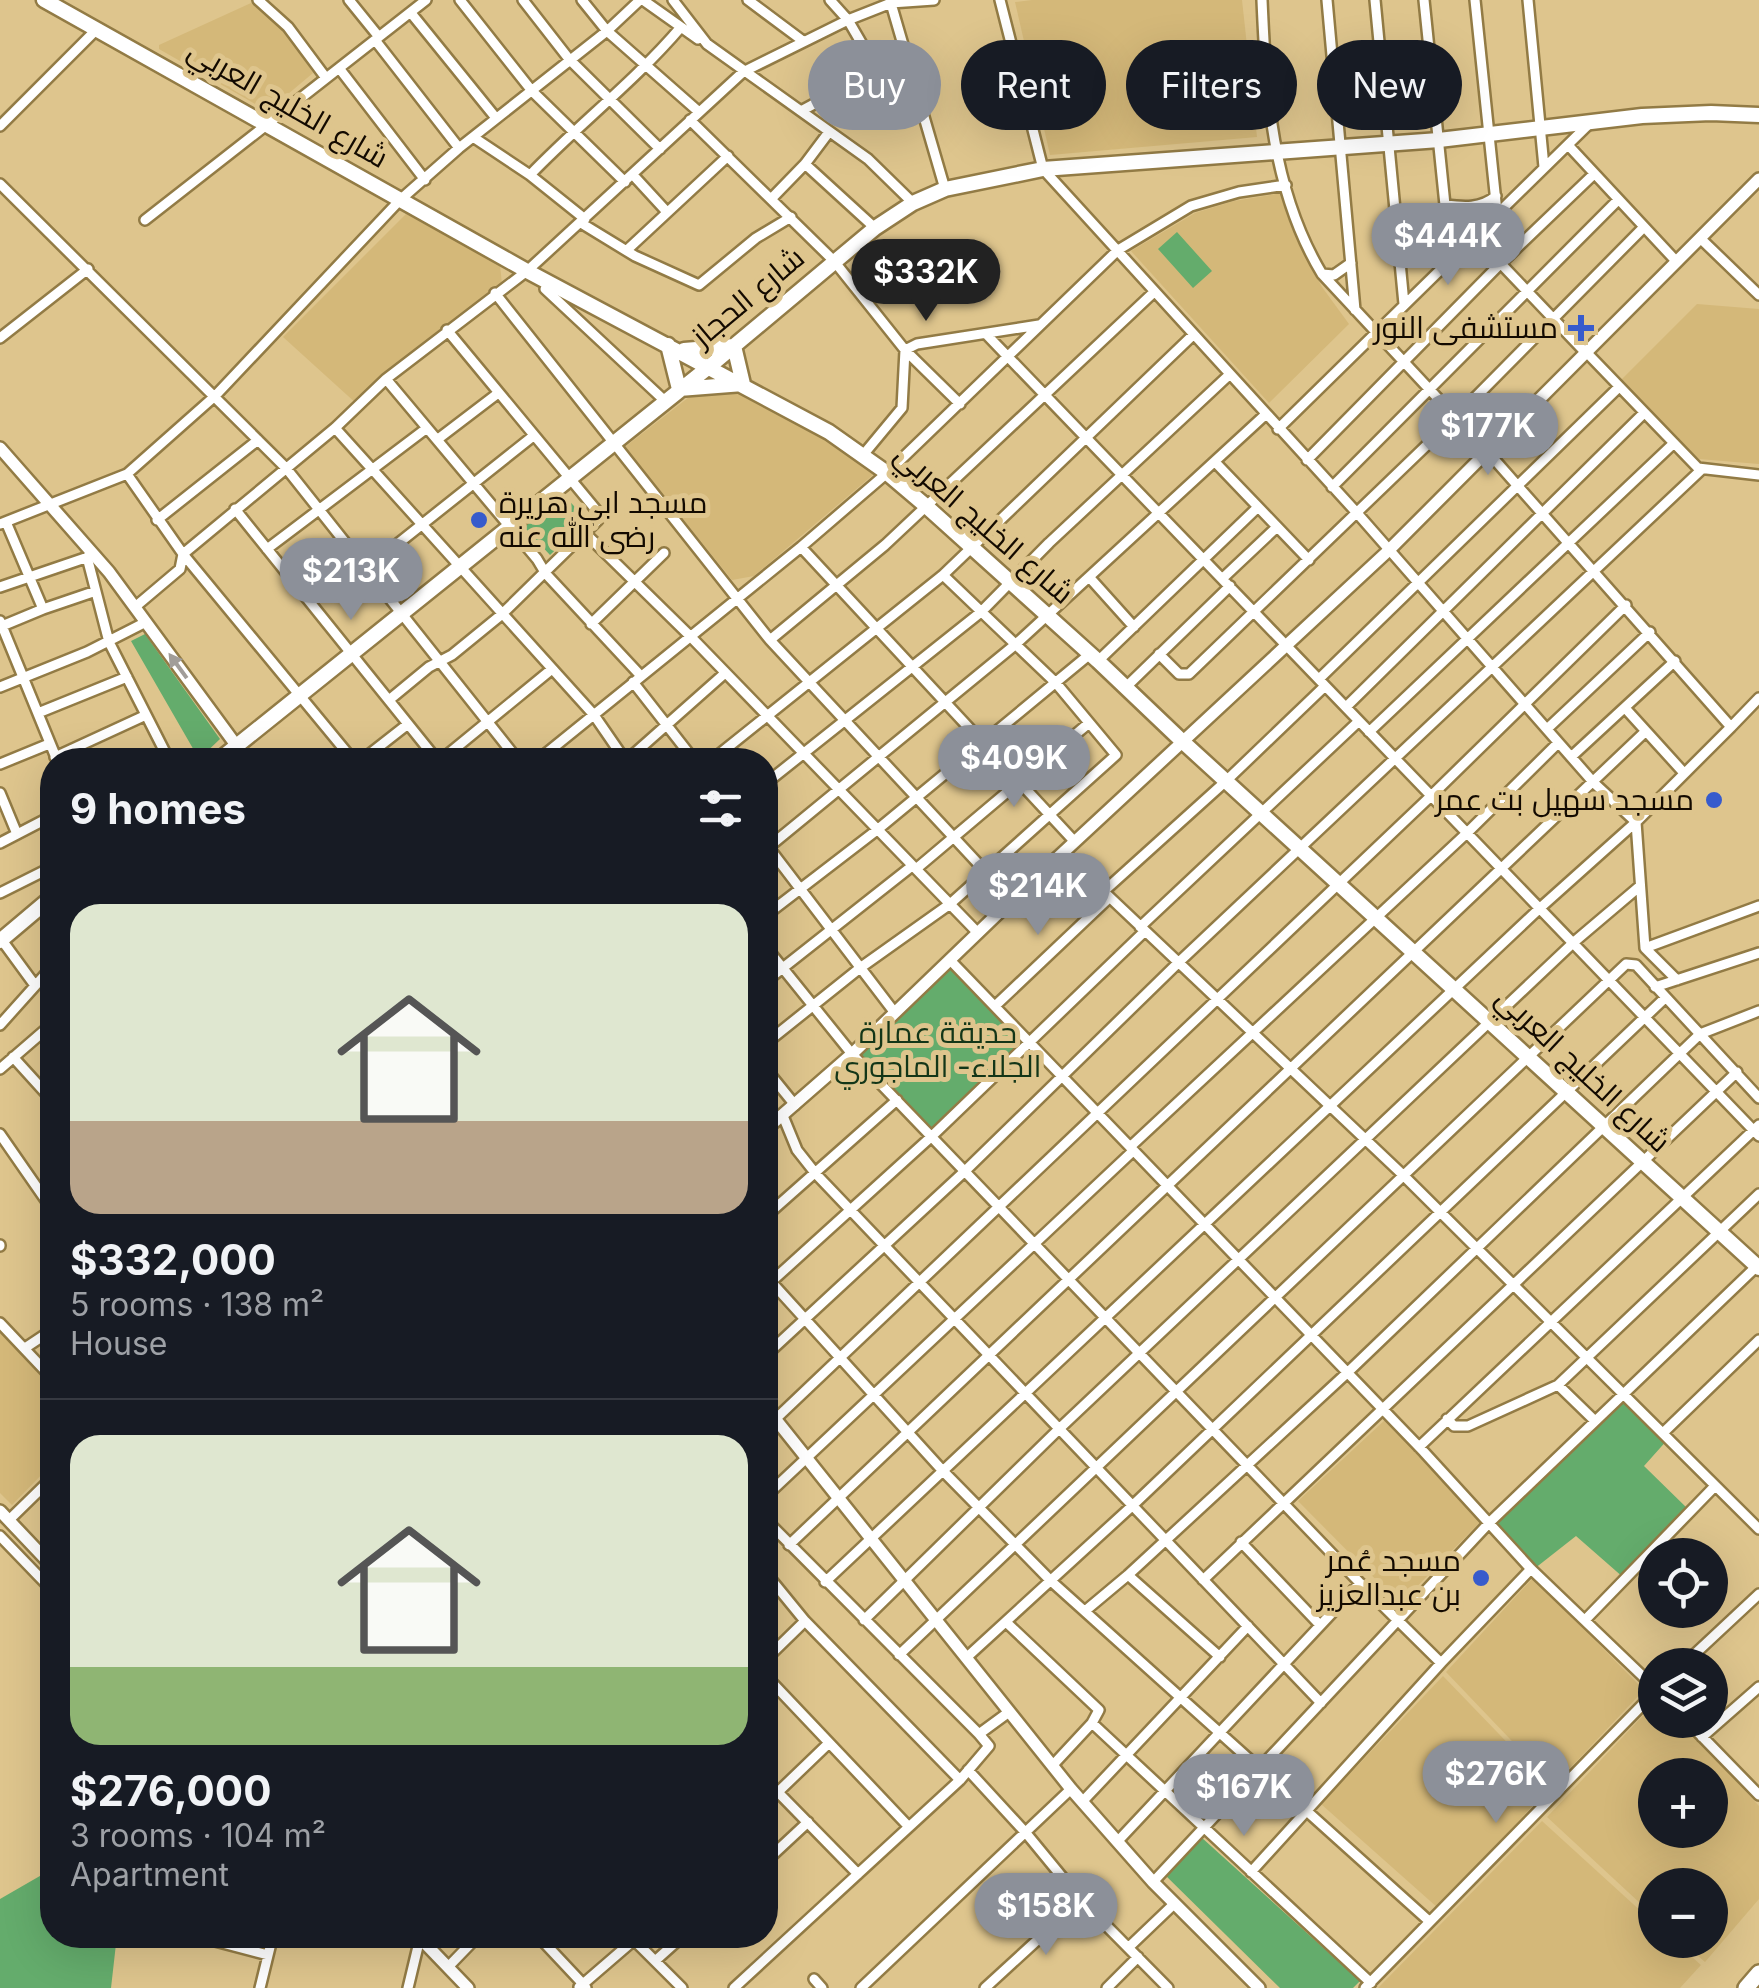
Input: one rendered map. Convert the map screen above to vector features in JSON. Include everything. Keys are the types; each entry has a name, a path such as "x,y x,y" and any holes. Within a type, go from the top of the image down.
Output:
{"main road":[{"name":"شارع الخليج العربي","path":"44,0 527,270 743,384 863,454 1048,615 1182,742 1758,1266"},
{"name":"شارع الحجاز","path":"232,748 710,366 876,228 913,203 944,189 1044,169 1439,140 1593,121 1710,113 1759,115"},
{"path":"734,346 743,384 679,388 673,347 708,350 734,346"},
{"path":"0,939 40,907"},
{"path":"1746,1988 1759,1974"}],"street":[{"path":"258,0 288,26 326,78"},
{"path":"349,0 459,148"},
{"path":"145,220 426,0"},
{"path":"460,0 532,91 667,212"},
{"path":"523,0 569,59 660,149"},
{"path":"582,0 607,31 648,65 728,156 834,261 905,350 960,404"},
{"path":"44,609 3,523 127,474 214,396 400,200 642,0 868,159 913,203"},
{"path":"673,0 707,44"},
{"path":"748,0 803,41"},
{"path":"830,0 860,40"},
{"path":"135,607 180,569 183,554 335,428 386,379 527,270 744,72 891,1 934,0"},
{"path":"1000,0 1044,169 1594,783 1636,822 1645,948 1677,980"},
{"path":"1262,0 1265,79 1276,152 1306,242 1322,274 1626,605 1731,727"},
{"path":"1327,0 1356,312"},
{"path":"1375,0 1404,304"},
{"path":"1424,0 1445,205 1701,470 1759,475"},
{"path":"1475,0 1497,212"},
{"path":"1528,0 1544,167"},
{"path":"891,1 902,40"},
{"path":"411,13 496,118"},
{"path":"530,175 648,65 681,27"},
{"path":"0,126 98,29"},
{"path":"340,68 425,180"},
{"path":"801,111 808,107"},
{"path":"0,108 9,117"},
{"path":"1278,429 1593,121"},
{"path":"927,130 944,189"},
{"path":"772,198 829,132"},
{"path":"473,137 530,175 583,221 627,250 698,284 791,216"},
{"path":"1568,145 1676,261"},
{"path":"627,250 728,156"},
{"path":"805,164 876,228"},
{"path":"1308,460 1594,174"},
{"path":"778,1119 1288,647 1759,179"},
{"path":"0,184 286,468 509,748"},
{"path":"553,748 887,473 1118,250 1191,206 1239,192 1286,185"},
{"path":"1445,205 1487,204 1496,196"},
{"path":"1332,487 1618,200"},
{"path":"1160,654 1185,676 1357,514 1644,227"},
{"path":"1700,238 1759,295"},
{"path":"1322,274 1334,274 1351,263"},
{"path":"1,334 88,269"},
{"path":"545,289 665,401"},
{"path":"495,293 770,640 1012,900"},
{"path":"770,640 838,586 1047,396 1153,293"},
{"path":"905,350 917,344 1041,325"},
{"path":"389,700 501,615 596,524 598,516 447,330"},
{"path":"987,335 1757,1131 1418,1446"},
{"path":"726,748 942,575 1193,335"},
{"path":"863,454 902,408 905,350"},
{"path":"778,773 981,612 1229,375"},
{"path":"386,379 637,679 685,748"},
{"path":"994,1006 1226,781 1619,387"},
{"path":"438,439 497,394"},
{"path":"1346,707 1644,413"},
{"path":"778,838 947,704 1162,513 1265,415"},
{"path":"335,428 594,715 617,748"},
{"path":"267,549 427,428"},
{"path":"366,569 532,437"},
{"path":"157,520 258,440"},
{"path":"1369,732 1674,443"},
{"path":"2,454 51,502 90,556 135,607 237,748"},
{"path":"1216,462 1309,560"},
{"path":"778,1344 965,1172 1298,848 1701,470"},
{"path":"127,474 183,554 343,748"},
{"path":"778,906 1056,683 1134,627 1258,508"},
{"path":"235,509 429,748"},
{"path":"1125,688 1277,527"},
{"path":"586,534 690,635 978,933"},
{"path":"800,548 1076,842"},
{"path":"591,624 664,553"},
{"path":"0,587 90,556"},
{"path":"90,556 94,592 109,642 161,748"},
{"path":"778,1033 860,968 950,904 1116,756 1056,683 942,575"},
{"path":"1090,578 1134,627"},
{"path":"52,748 1,623 94,592"},
{"path":"778,1418 1626,605"},
{"path":"0,686 109,642 146,622"},
{"path":"1546,729 1650,632"},
{"path":"1571,757 1676,661"},
{"path":"454,748 552,669"},
{"path":"640,748 724,674"},
{"path":"38,714 126,678"},
{"path":"825,1582 1636,822 1759,698"},
{"path":"1625,708 1684,774"},
{"path":"77,748 144,716"},
{"path":"778,1270 932,1136 1359,721"},
{"path":"778,971 955,836 1089,723"},
{"path":"377,748 408,724"},
{"path":"789,1545 1646,731"},
{"path":"778,1486 1468,832 1558,742"},
{"path":"0,764 50,744"},
{"path":"0,793 17,834"},
{"path":"0,843 40,822"},
{"path":"1062,853 1367,1139 1759,1529"},
{"path":"778,862 894,1012"},
{"path":"0,893 40,872"},
{"path":"864,1620 1059,1429 1574,942 1640,886"},
{"path":"1645,948 1759,906"},
{"path":"0,939 34,984"},
{"path":"1655,987 1759,953"},
{"path":"950,960 1532,1569 1638,1673"},
{"path":"778,963 852,1054 1441,1663"},
{"path":"900,1655 1609,979 1631,963 1759,1098"},
{"path":"1,1022 40,978"},
{"path":"966,1658 1132,1506 1665,998"},
{"path":"1085,1611 1166,1542 1347,1373 1700,1034 1759,1011"},
{"path":"0,1069 40,1034"},
{"path":"14,1057 40,1086"},
{"path":"1203,1580 1737,1072"},
{"path":"1748,1085 1759,1080"},
{"path":"778,1084 795,1105"},
{"path":"778,1206 897,1100"},
{"path":"782,1116 797,1150 816,1174 1322,1703"},
{"path":"0,1134 40,1192"},
{"path":"1447,1419 1460,1428 1468,1426 1558,1385 1759,1194"},
{"path":"1153,1882 1489,1523 1758,1266"},
{"path":"778,1290 942,1470 1051,1581 1428,1921"},
{"path":"0,1323 40,1365"},
{"path":"24,1348 40,1338"},
{"path":"1664,1432 1759,1340"},
{"path":"1558,1385 1593,1420"},
{"path":"778,1422 1082,1802 1174,1904 1260,1988"},
{"path":"1585,1620 1715,1486"},
{"path":"40,1487 5,1515 40,1553"},
{"path":"778,1533 989,1746 960,1780 778,1948"},
{"path":"0,1536 40,1578"},
{"path":"1240,1542 1320,1625"},
{"path":"1251,1872 1532,1569"},
{"path":"1128,1575 1220,1658"},
{"path":"1117,1842 1360,1583"},
{"path":"778,1588 960,1780"},
{"path":"1702,1648 1759,1594"},
{"path":"778,1647 805,1620"},
{"path":"1007,1622 1096,1705 1098,1714 1092,1723 1052,1766"},
{"path":"1082,1802 1248,1626"},
{"path":"778,1689 909,1827"},
{"path":"1728,1717 1757,1694"},
{"path":"1092,1723 1368,1985 1638,1707"},
{"path":"980,1734 1009,1712"},
{"path":"1703,1738 1759,1796"},
{"path":"829,1742 778,1792 858,1874"},
{"path":"968,1770 1081,1900 1168,1988"},
{"path":"861,1988 1071,1788"},
{"path":"778,1850 808,1822"},
{"path":"985,1988 1081,1900"},
{"path":"1129,1948 1174,1904"},
{"path":"247,1948 268,1955"},
{"path":"260,1988 270,1948"},
{"path":"408,1988 416,1948"},
{"path":"429,1948 468,1988"},
{"path":"448,1968 467,1948"},
{"path":"548,1948 583,1987 621,1948"},
{"path":"643,1948 682,1988"},
{"path":"656,1961 670,1948"},
{"path":"734,1988 778,1948"},
{"path":"1107,1988 1138,1957"},
{"path":"814,1979 822,1988"}],"shaded area":[{"path":"1242,0 1246,40 1126,40 1126,130 1256,130 1257,137 1050,155 1044,130 1106,130 1106,40 1024,40 1015,2"},
{"path":"251,3 291,36 313,73 275,105 257,105 159,49 159,45"},
{"path":"1282,193 1300,246 1322,287 1349,324 1269,403 1131,251 1195,213"},
{"path":"406,214 500,265 502,284 358,405 283,337"},
{"path":"1697,304 1759,309 1759,464 1699,459 1621,380"},
{"path":"739,389 817,432 874,474 754,576 732,580 625,447 698,390"},
{"path":"0,1332 40,1374 40,1476 12,1505 0,1493"},
{"path":"1386,1419 1482,1520 1400,1604 1298,1501"},
{"path":"1533,1578 1638,1684 1638,1696 1554,1785 1446,1672"},
{"path":"1443,1676 1550,1787 1438,1908 1321,1804"},
{"path":"1638,1721 1638,1738 1696,1738 1714,1758 1638,1758 1638,1848 1728,1848 1728,1773 1759,1806 1759,1899 1728,1935 1728,1868 1638,1868 1638,1901 1547,1817"},
{"path":"1542,1821 1638,1909 1638,1958 1693,1958 1701,1965 1680,1988 1378,1988"}],"green space":[{"path":"1177,232 1212,271 1193,288 1158,249"},
{"path":"560,491 587,520 550,555 523,526"},
{"path":"145,634 220,739 211,748 193,748 131,641"},
{"name":"حديقة عمارة الجلاء- الماجوري","path":"951,961 1029,1042 932,1135 853,1054"},
{"path":"1623,1393 1669,1438 1644,1466 1689,1510 1662,1538 1638,1538 1638,1563 1624,1578 1576,1536 1534,1569 1489,1523"},
{"path":"1201,1837 1360,1981 1353,1988 1280,1988 1164,1874"},
{"path":"40,1876 40,1948 116,1948 111,1988 0,1988 0,1899"}],"place":[{"name":"مستشفى النور","path":"1581,328"},
{"name":"مسجد ابي هريرة رضى الله عنه","path":"479,520"},
{"name":"مسجد سهيل بت عمر","path":"1714,800"},
{"name":"مسجد عُمر بن عبدالعزيز","path":"1481,1578"}]}
